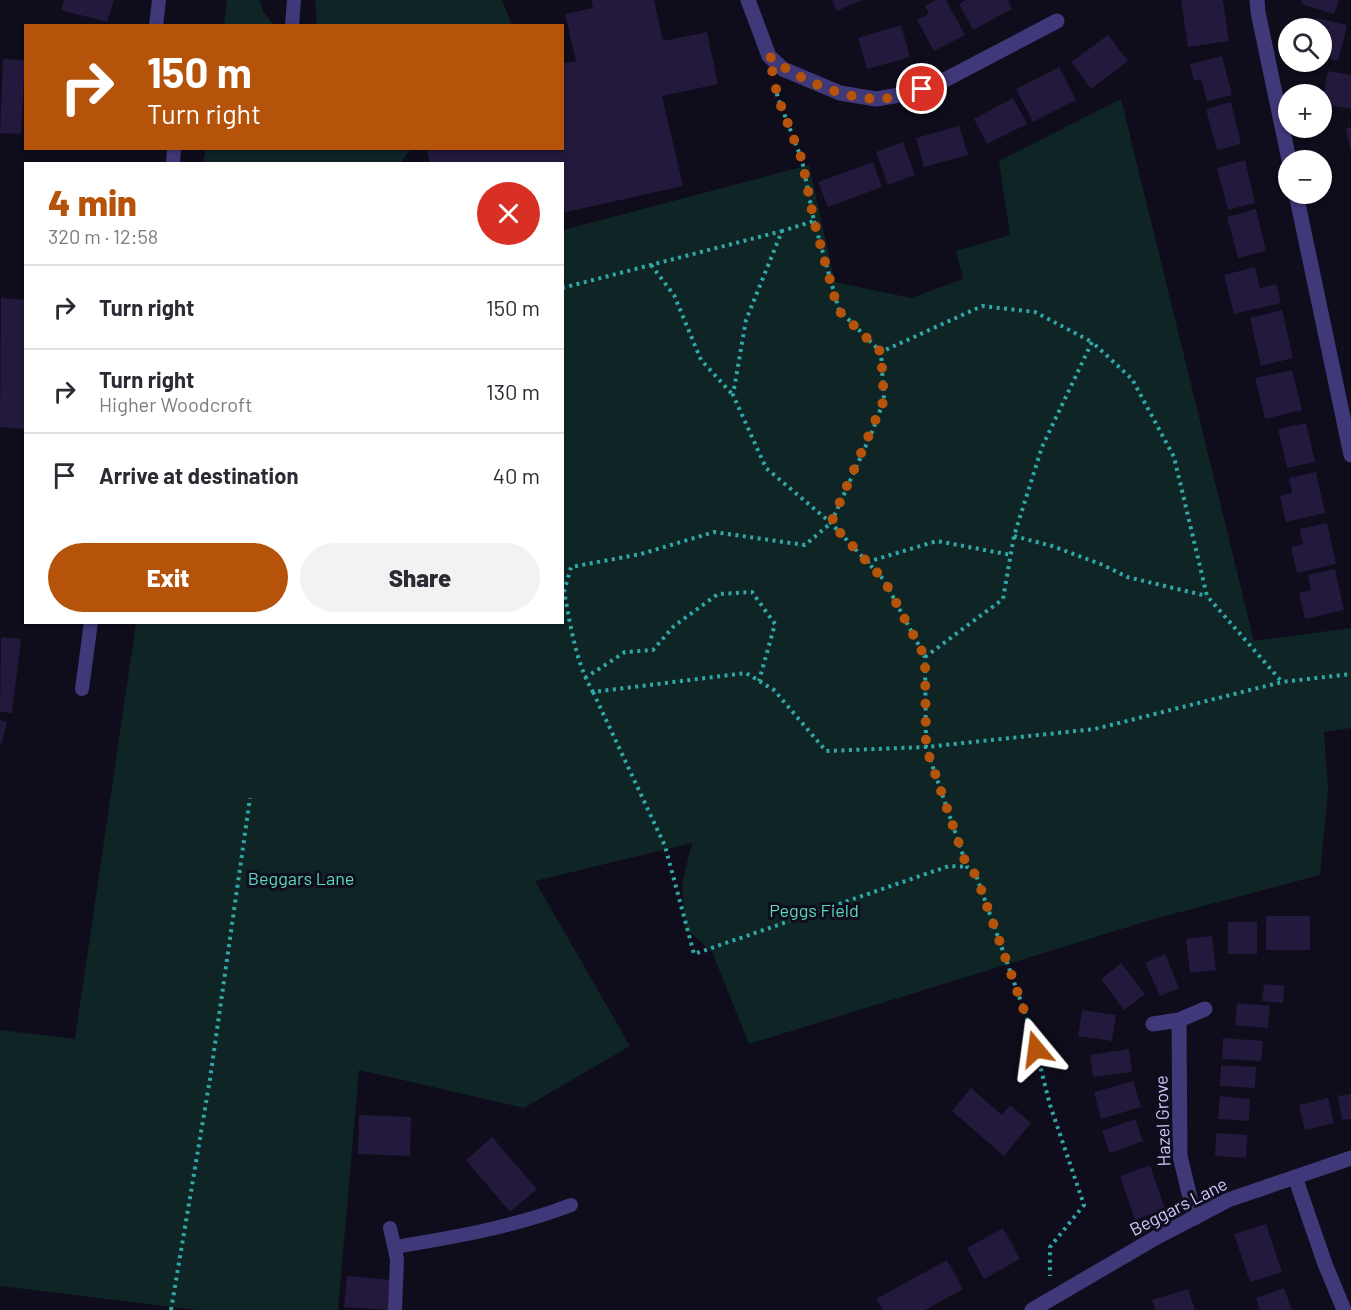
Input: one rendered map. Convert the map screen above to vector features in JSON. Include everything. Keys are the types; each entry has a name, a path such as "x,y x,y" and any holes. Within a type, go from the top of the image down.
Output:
{"street":[{"path":"748,0 769,56 783,69 840,93 876,99 906,94 937,84 1057,21"},
{"path":"1257,0 1259,21 1287,150"},
{"path":"1298,204 1351,455"},
{"path":"1153,1024 1179,1020 1205,1010"},
{"name":"Hazel Grove","path":"1179,1020 1180,1156 1195,1218"},
{"name":"Beggars Lane","path":"1032,1310 1157,1237 1228,1200 1351,1158"},
{"path":"1295,1177 1325,1264 1344,1310"}],"lane":[{"path":"156,24 159,0"},
{"path":"292,24 294,0"},
{"path":"82,689 91,624"},
{"path":"395,1247 513,1224 571,1205"},
{"path":"390,1228 397,1259 395,1310"}],"path":[{"path":"564,588 572,567 641,554 714,532 805,545 831,523 884,400 881,352 838,310 814,221 802,160 778,98 769,56"},
{"path":"564,287 814,221"},
{"path":"733,395 746,320 782,231"},
{"path":"651,265 674,295 701,360 733,395 766,468 831,523 884,580 925,657 926,747 967,867 976,875 1031,1030 1050,1105 1084,1205 1050,1246 1050,1300"},
{"path":"881,352 982,306 1035,312 1092,342 1132,379 1174,457 1207,596 1281,682"},
{"path":"925,657 1003,599 1014,536 1042,447 1092,342"},
{"path":"1014,536 1052,546 1103,565 1127,577 1207,596"},
{"path":"867,562 937,541 1011,555"},
{"path":"585,678 626,652 653,650 674,626 718,594 752,592 775,624 759,681"},
{"path":"564,596 577,654 585,678 665,846 694,954 949,866 967,867"},
{"path":"593,692 746,674 774,690 826,750 926,747 1095,729 1281,682 1351,674"},
{"path":"171,1310 210,1079 250,798"}],"green space":[{"path":"227,0 260,0 263,12 273,24 224,24"},
{"path":"315,0 502,0 512,24 317,24"},
{"name":"Peggs Field","path":"1121,99 1254,641 1351,628 1351,728 1324,732 1328,789 1320,875 1154,919 749,1044 712,952 685,928 682,883 692,843 535,881 630,1046 524,1108 359,1070 338,1310 197,1310 0,1286 0,1030 75,1039 136,624 564,624 564,230 809,165 835,282 911,298 963,279 956,251 1010,235 999,161"},
{"path":"206,150 410,150 401,162 203,162"}],"building":[{"path":"64,0 114,0 107,22 61,10"},
{"path":"591,0 654,0 663,41 707,32 718,84 662,96 683,186 564,213 564,162 430,162 427,150 564,150 564,64 576,61 565,14 593,8"},
{"path":"832,0 862,0 837,11"},
{"path":"936,0 946,0 965,35 934,51 917,20 929,14 925,6"},
{"path":"966,0 1008,0 1012,9 973,30 959,4"},
{"path":"1181,0 1223,0 1229,41 1188,47"},
{"path":"1302,0 1339,0 1334,14 1301,4"},
{"path":"1332,22 1347,25 1338,61 1332,60"},
{"path":"901,25 910,57 867,69 858,38"},
{"path":"1108,35 1128,61 1091,89 1071,62"},
{"path":"1222,56 1232,95 1207,101 1201,79 1194,81 1190,64"},
{"path":"3,59 24,60 21,134 0,133"},
{"path":"1059,67 1076,100 1033,122 1016,89"},
{"path":"1328,72 1351,75 1351,109 1332,106 1332,84 1326,84"},
{"path":"1013,98 1027,124 987,144 974,119"},
{"path":"1231,102 1241,144 1217,150 1206,109"},
{"path":"959,126 968,155 924,167 916,138"},
{"path":"1351,127 1351,148 1350,148 1346,128"},
{"path":"903,142 915,175 888,185 876,152"},
{"path":"1245,160 1255,203 1228,210 1217,168"},
{"path":"873,162 882,187 828,207 818,182"},
{"path":"1256,209 1266,251 1238,258 1227,217"},
{"path":"1255,267 1260,288 1276,284 1281,303 1234,314 1224,275"},
{"path":"1,298 24,300 24,429 0,427"},
{"path":"1282,310 1293,358 1261,366 1250,318"},
{"path":"1292,370 1302,410 1265,419 1255,378"},
{"path":"1306,423 1315,462 1287,468 1278,429"},
{"path":"1316,472 1325,513 1286,522 1280,496 1292,493 1289,478"},
{"path":"1327,523 1336,564 1297,573 1291,547 1303,544 1300,529"},
{"path":"1335,569 1344,610 1305,619 1299,593 1311,590 1308,575"},
{"path":"1,637 21,639 12,713 0,712"},
{"path":"0,720 7,722 1,745 0,745"},
{"path":"1266,916 1310,916 1310,950 1266,950"},
{"path":"1228,922 1257,922 1257,954 1228,954"},
{"path":"1212,936 1216,970 1190,973 1186,939"},
{"path":"1165,954 1179,988 1160,996 1145,963"},
{"path":"1121,963 1145,994 1124,1010 1101,979"},
{"path":"1264,984 1284,986 1283,1003 1262,1001"},
{"path":"1237,1003 1270,1006 1268,1028 1235,1025"},
{"path":"1082,1010 1116,1015 1112,1041 1078,1036"},
{"path":"1223,1038 1263,1041 1261,1061 1222,1059"},
{"path":"1129,1049 1132,1072 1093,1077 1090,1055"},
{"path":"1221,1065 1256,1067 1255,1088 1220,1086"},
{"path":"1133,1081 1141,1107 1101,1119 1094,1092"},
{"path":"971,1088 1002,1115 1010,1105 1031,1123 1004,1156 952,1111"},
{"path":"1351,1094 1351,1119 1342,1120 1338,1096"},
{"path":"1220,1096 1250,1099 1249,1121 1218,1119"},
{"path":"1328,1098 1334,1123 1305,1130 1299,1105"},
{"path":"359,1115 411,1117 410,1156 358,1154"},
{"path":"1135,1119 1143,1141 1110,1153 1102,1131"},
{"path":"1216,1133 1247,1135 1246,1158 1215,1156"},
{"path":"492,1137 537,1189 510,1212 466,1160"},
{"path":"1150,1165 1165,1209 1135,1220 1120,1176"},
{"path":"1266,1224 1282,1272 1250,1282 1234,1234"},
{"path":"1003,1228 1020,1259 984,1279 967,1248"},
{"path":"947,1260 963,1289 925,1310 883,1310 876,1299"},
{"path":"347,1276 391,1280 388,1310 344,1307"},
{"path":"1284,1288 1292,1310 1260,1310 1256,1298"},
{"path":"1188,1289 1195,1310 1155,1310 1152,1300"}],"route":[{"path":"922,89 876,99 840,93 783,69 769,56 778,98 802,160 814,221 838,310 881,352 884,400 831,523 884,580 925,657 926,747 967,867 976,875 1036,1049"}]}
